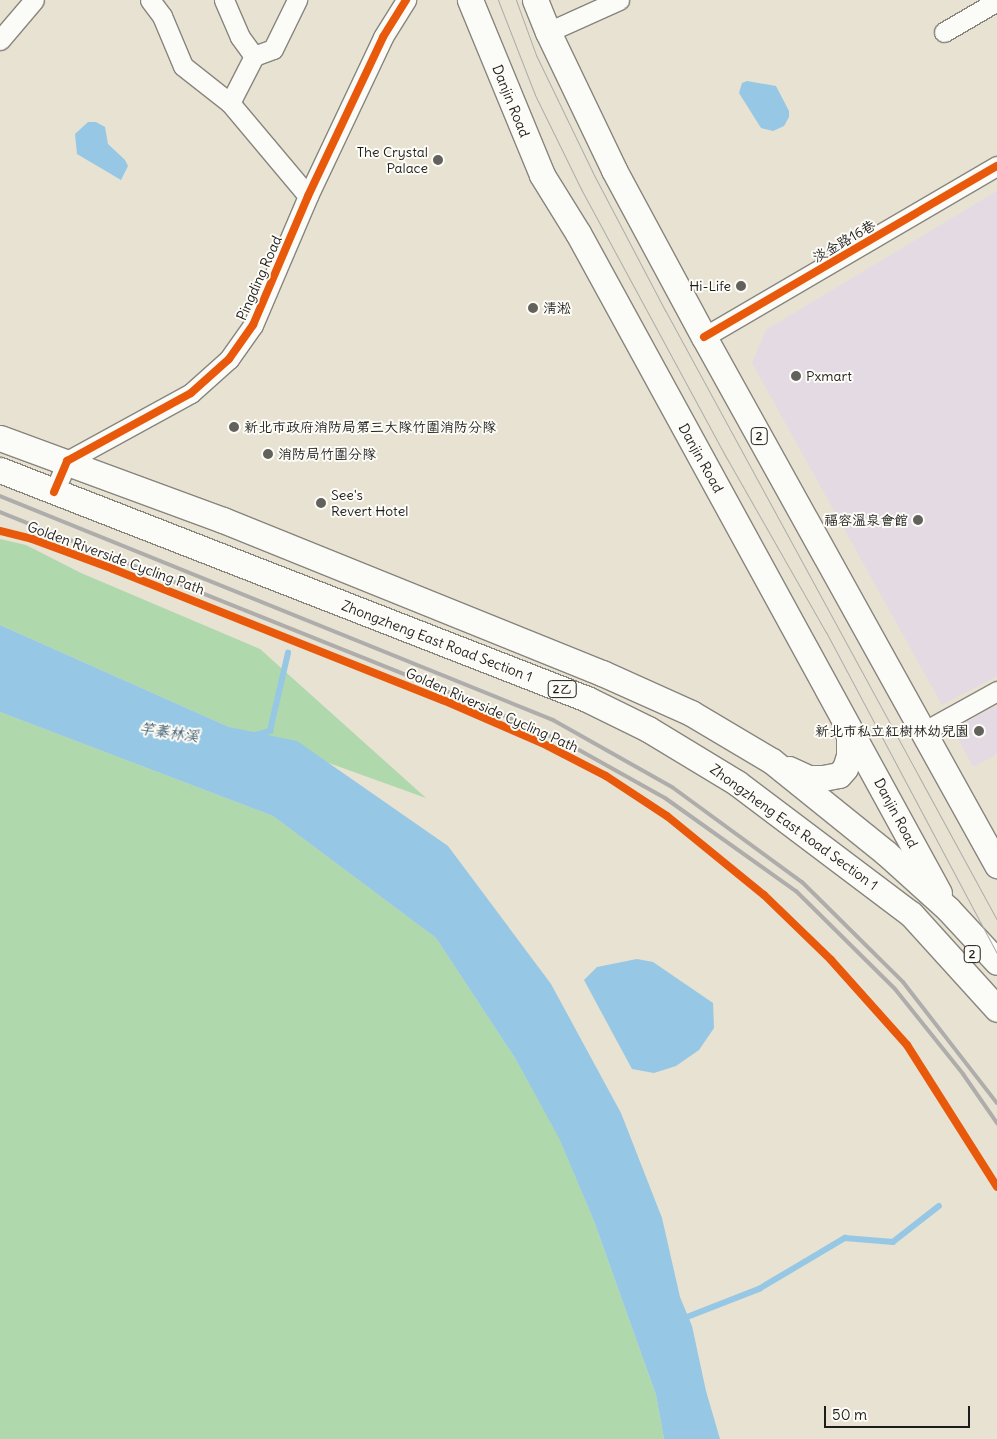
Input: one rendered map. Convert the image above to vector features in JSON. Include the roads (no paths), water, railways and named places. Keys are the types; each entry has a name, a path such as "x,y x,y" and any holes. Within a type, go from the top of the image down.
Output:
{"main road":[{"name":"Danjin Road","path":"470,0 542,176 578,233 948,909"},
{"name":"2","path":"535,0 548,32 614,170 704,337 997,865"},
{"name":"2乙","path":"0,438 67,461 223,520 602,673 691,713 772,761 886,853 948,909 997,962"},
{"name":"Zhongzheng East Road Section 1","path":"0,470 587,699 648,729 737,783 911,914 997,1009"},
{"path":"772,761 808,778 838,775 845,768 849,756 849,736 843,716"},
{"name":"2","path":"948,909 997,998"}],"street":[{"path":"0,40 34,0"},
{"path":"150,0 162,16 183,66 230,103 308,196"},
{"path":"224,0 240,37 254,56"},
{"path":"230,103 254,56 272,50 296,0"},
{"name":"Pingding Road","path":"67,461 191,393 229,359 253,325 308,196 383,37 406,0"},
{"path":"548,32 619,0"},
{"path":"944,32 997,1"},
{"name":"淡金路16巷","path":"704,337 997,166"},
{"path":"54,492 67,461"},
{"path":"924,732 997,691"}],"water":[{"path":"747,81 776,86 789,111 789,117 784,126 773,131 761,128 739,93 742,83"},
{"path":"88,122 96,122 105,127 108,144 125,160 128,166 121,180 77,154 75,134"},
{"path":"0,625 229,727 297,741 448,846 551,984 621,1113 662,1218 680,1297 692,1326 706,1391 720,1439 664,1439 656,1395 594,1221 559,1138 515,1058 436,938 273,816 0,712"},
{"path":"637,959 653,962 713,1003 714,1028 699,1050 676,1066 654,1073 632,1069 584,980 597,967"}],"waterway":[{"name":"竿蓁林溪","path":"256,735 270,731 288,653"},
{"path":"682,1319 759,1289 845,1238 893,1242 939,1206"}],"tram line":[{"path":"498,0 535,95 581,189 726,457 826,632 997,954"},
{"path":"516,0 536,55 594,175 665,310 997,920"}],"railway":[{"path":"0,496 553,720 672,787 802,882 903,982 997,1103"},
{"path":"0,512 471,701 572,746 665,798 796,891 895,989 963,1074 997,1123"}],"place":[{"name":"The Crystal Palace","path":"438,160"},
{"name":"Hi-Life","path":"741,286"},
{"name":"清淞","path":"533,308"},
{"name":"Pxmart","path":"796,376"},
{"name":"新北市政府消防局第三大隊竹圍消防分隊","path":"234,427"},
{"name":"消防局竹圍分隊","path":"268,454"},
{"name":"See's Revert Hotel","path":"321,503"},
{"name":"福容溫泉會館","path":"918,520"},
{"name":"新北市私立紅樹林幼兒園","path":"979,731"}]}
